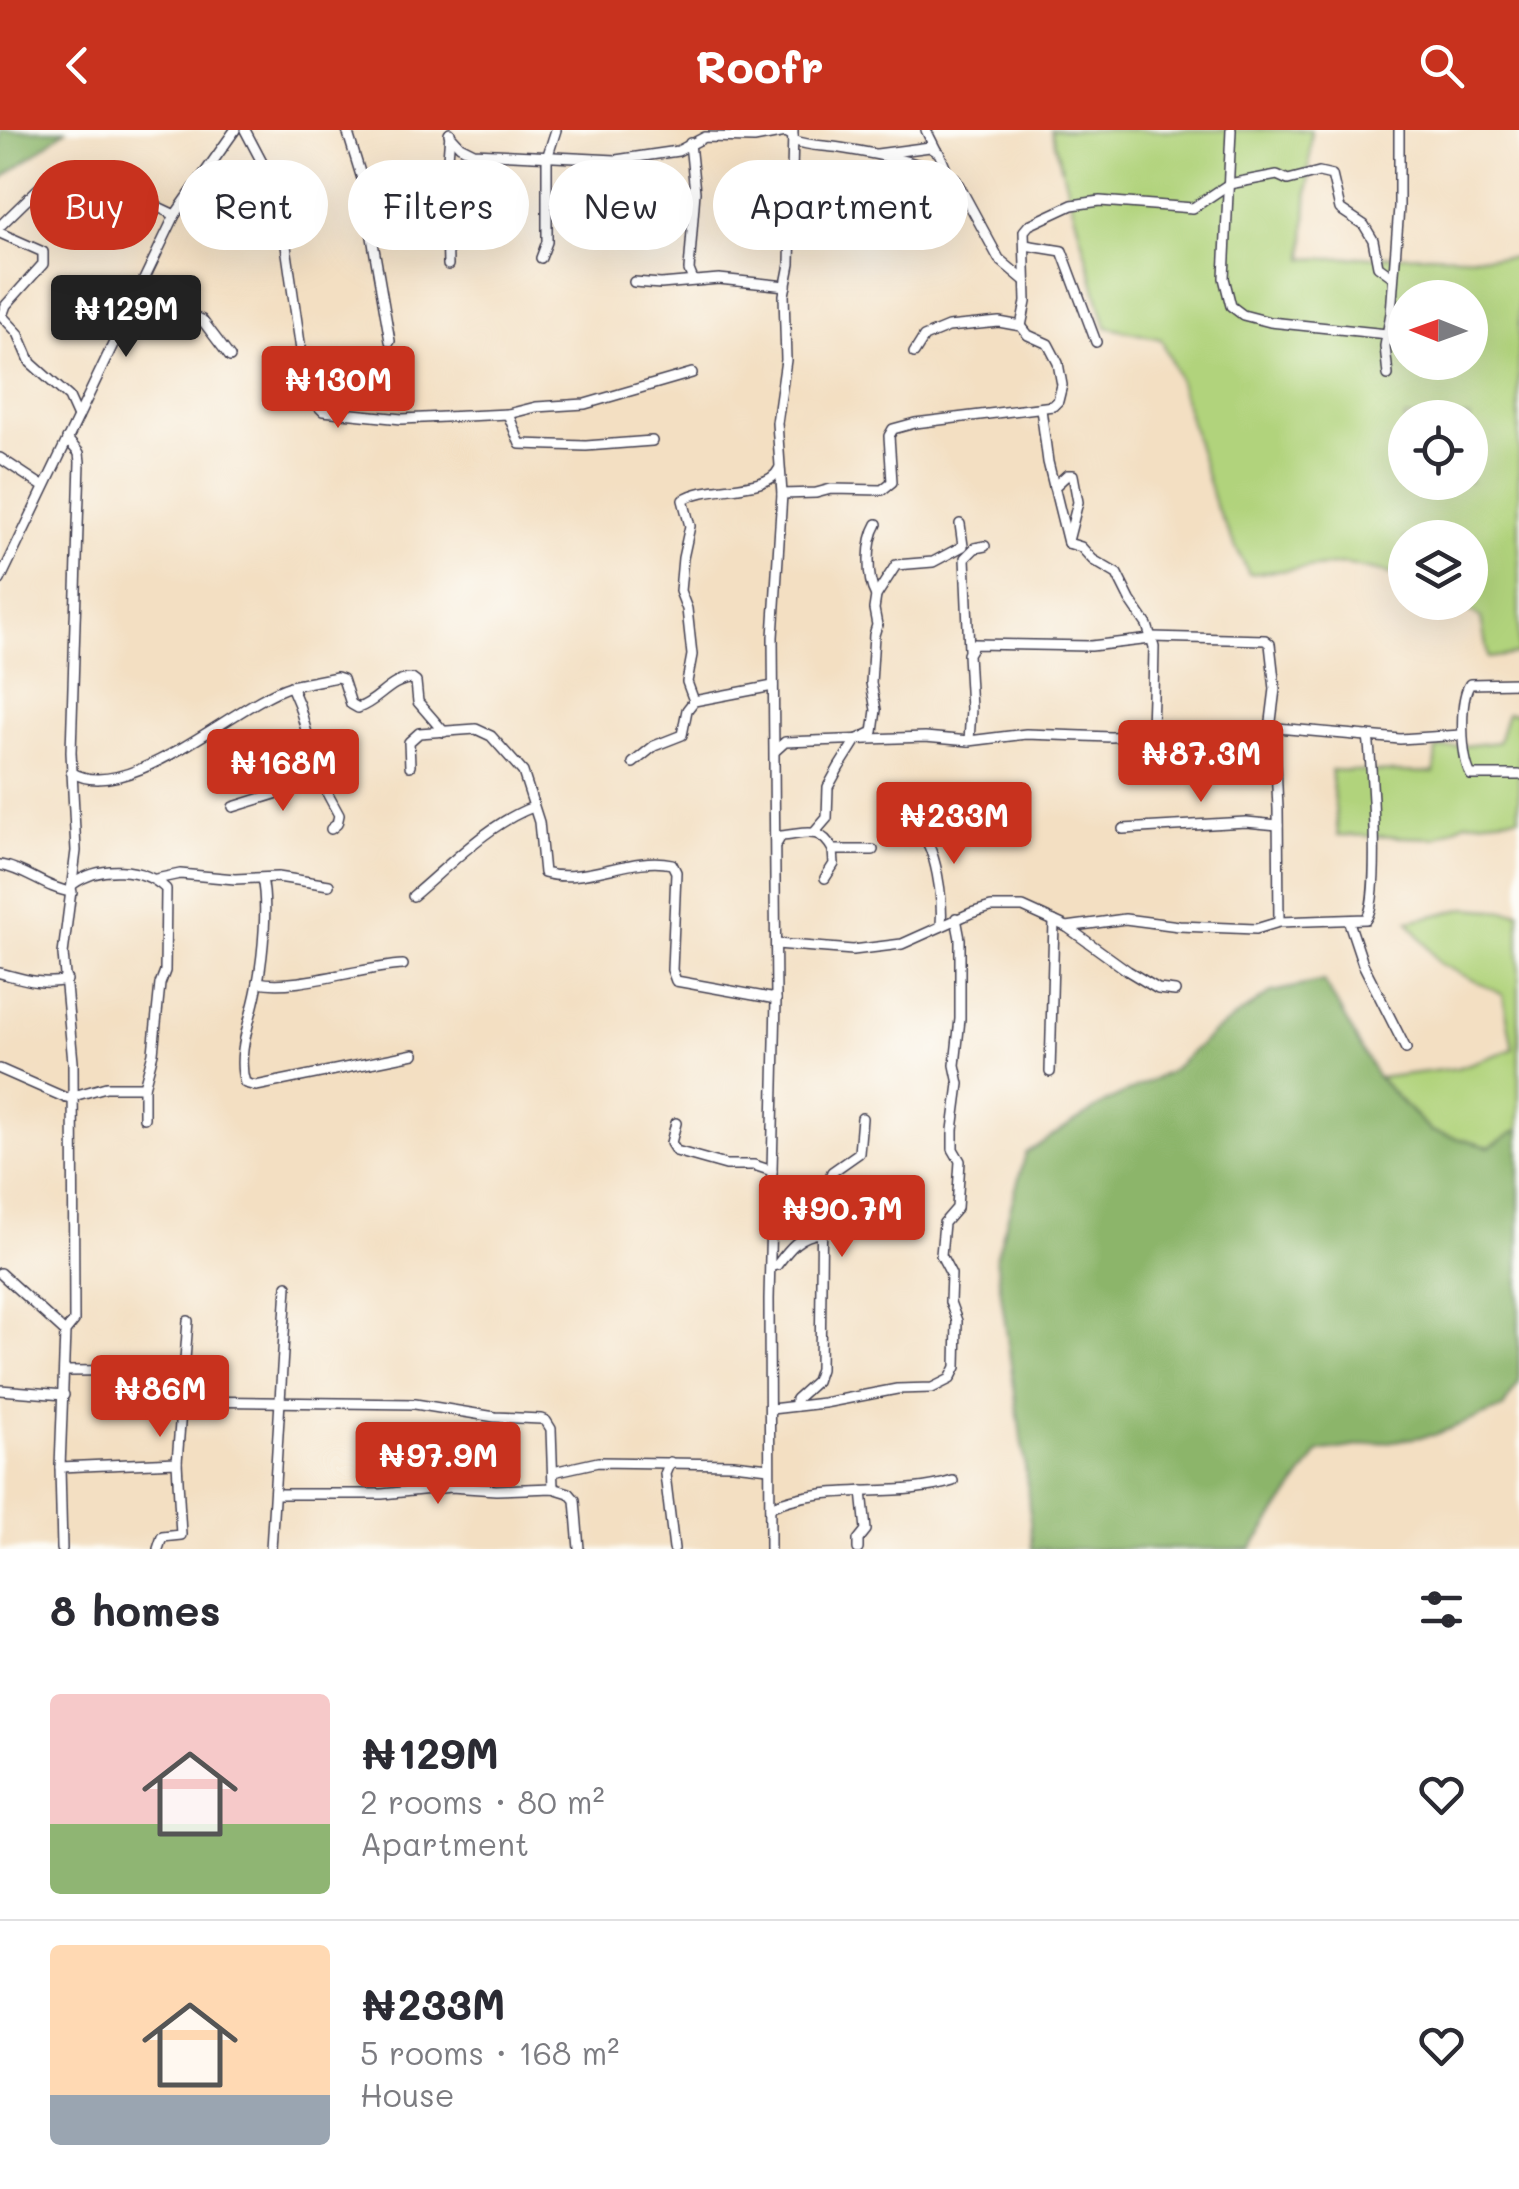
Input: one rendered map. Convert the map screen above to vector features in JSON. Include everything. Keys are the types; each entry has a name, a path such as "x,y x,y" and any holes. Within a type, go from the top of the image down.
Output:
{"street":[{"path":"0,580 175,216 235,130"},
{"path":"246,130 265,168 272,206 286,246 310,398 322,411 390,418 508,414 536,407 585,404 692,373"},
{"path":"347,130 362,179 390,341"},
{"path":"540,258 547,242 547,158 556,130"},
{"path":"926,130 941,160"},
{"path":"1231,130 1224,278 1231,306 1243,315 1270,322 1387,334"},
{"path":"1388,375 1385,362 1399,207 1398,130"},
{"path":"450,132 460,146 474,153 616,160 678,151 695,137 754,138 786,132 812,147 839,147 899,160"},
{"path":"448,264 446,184 450,132"},
{"path":"770,1549 776,999 776,733 772,686 782,494 777,424 786,360 793,135"},
{"path":"693,280 688,270 695,137"},
{"path":"870,155 914,148 936,150"},
{"path":"0,226 42,185 62,172 107,183 175,216"},
{"path":"782,494 886,489 892,482 888,436 899,426 1041,409 1058,402 1061,374 1045,340 1028,335 1021,326 1025,228 1072,206 1100,201 1193,208 1229,184 1276,176 1288,180 1319,172 1332,175 1340,209 1364,225 1374,240 1378,266 1393,278"},
{"path":"968,198 1003,264 1023,275"},
{"path":"0,234 43,252 43,264 6,304 2,316 18,333 31,363 69,397 78,418"},
{"path":"1025,245 1062,250 1096,342"},
{"path":"634,282 720,279 786,286"},
{"path":"139,290 202,320 230,357"},
{"path":"914,353 924,336 948,327 999,322 1021,326"},
{"path":"1041,409 1068,543"},
{"path":"508,414 520,444 586,446 652,441"},
{"path":"62,1328 74,1320 73,1098 63,954 75,866 71,772 80,462 79,453 68,439"},
{"path":"0,458 44,486"},
{"path":"694,701 688,682 692,655 688,609 680,591 682,558 690,526 682,500 714,489 752,485 773,478 780,468"},
{"path":"1054,486 1067,475 1073,475 1078,502 1068,543"},
{"path":"814,832 827,818 828,787 856,740 873,732 876,722 871,690 876,596 870,569 872,532 877,524"},
{"path":"960,524 966,558 972,708 968,741"},
{"path":"1068,543 1117,574 1154,640 1153,722 1146,734"},
{"path":"876,596 896,565 933,562 963,546"},
{"path":"966,558 974,548 985,546"},
{"path":"969,650 978,643 1091,646 1216,637 1269,641 1275,689 1279,922"},
{"path":"71,785 81,778 108,777 162,760 258,701 315,679 343,679 351,704 358,708 377,699 396,682 412,679 416,682 418,702 444,732"},
{"path":"1519,682 1470,684 1465,691 1462,736 1471,775 1519,775"},
{"path":"291,686 320,780 339,815 337,824 330,829"},
{"path":"633,763 654,746 677,740 694,701 772,686"},
{"path":"775,751 785,742 924,737 968,741 1026,734 1111,737 1273,727 1411,739 1462,736"},
{"path":"410,766 410,738 419,733 476,729 490,736 520,769 542,838 544,874 578,874 665,862 675,868 672,970 676,981 776,999"},
{"path":"776,733 785,742"},
{"path":"1067,927 1125,919 1256,930 1279,922 1366,919 1372,912 1374,823 1368,736"},
{"path":"71,772 81,778"},
{"path":"233,806 320,780"},
{"path":"413,896 490,832 516,813 533,807"},
{"path":"1123,829 1246,822 1278,826"},
{"path":"917,829 931,847 942,898 942,926"},
{"path":"776,856 781,836 814,832 826,838 833,850 834,864 824,878"},
{"path":"833,850 874,850"},
{"path":"0,864 27,873 57,890 72,888 86,874"},
{"path":"75,866 86,874 123,872 156,879 287,878 329,885"},
{"path":"144,1118 144,1087 165,972 169,876"},
{"path":"262,878 258,982 250,1009 242,1070 245,1083 250,1086 414,1054"},
{"path":"156,879 166,890"},
{"path":"776,944 853,950 902,944 956,918 992,907 1023,907 1067,927 1138,977 1162,990 1176,991"},
{"path":"771,1408 897,1389 932,1388 950,1379 956,1367 958,1321 950,1302 951,1274 941,1255 944,1222 957,1208 960,1161 953,1149 960,1019 960,938 956,918"},
{"path":"1050,1072 1054,921"},
{"path":"1349,922 1362,964 1406,1049"},
{"path":"258,982 284,984 367,967 403,965"},
{"path":"0,973 45,986 67,980"},
{"path":"0,1069 73,1098 106,1088 144,1087"},
{"path":"796,1406 796,1399 816,1381 820,1368 822,1197 832,1172 858,1153 862,1118"},
{"path":"676,1122 671,1144 676,1151 726,1165 772,1171"},
{"path":"771,1266 777,1266 793,1244 811,1234 821,1234"},
{"path":"0,1273 62,1328 66,1372 60,1466 62,1549"},
{"path":"271,1549 287,1286"},
{"path":"158,1549 162,1537 181,1535 176,1462 188,1321"},
{"path":"66,1372 184,1370"},
{"path":"0,1390 64,1396"},
{"path":"184,1401 415,1404 495,1417 541,1419 551,1429 552,1488"},
{"path":"60,1466 176,1462"},
{"path":"554,1472 598,1462 769,1468"},
{"path":"670,1462 665,1474 674,1549"},
{"path":"770,1506 788,1499 953,1481"},
{"path":"276,1494 382,1494 451,1487 552,1488 569,1492 575,1500 579,1549"},
{"path":"858,1549 858,1540 866,1530 862,1490"}],"green space":[{"path":"0,130 66,130 0,180"},
{"path":"1051,130 1311,130 1304,259 1430,255 1519,258 1519,654 1488,658 1481,620 1488,620 1488,520 1388,520 1388,573 1344,564 1249,574 1215,505 1177,375 1161,339 1106,327"},
{"path":"1507,713 1519,714 1519,817 1466,822 1435,838 1338,835 1331,770 1434,773 1436,749 1498,742"},
{"path":"1467,908 1519,912 1519,1129 1489,1147 1431,1131 1378,1078 1457,1068 1513,1049 1503,995 1439,963 1408,921"},
{"path":"1324,981 1378,1078 1430,1131 1489,1147 1519,1129 1519,1383 1503,1408 1434,1435 1319,1452 1251,1549 1032,1549 1027,1480 996,1258 1026,1153 1106,1102 1171,1071 1214,1032 1272,992"}]}
